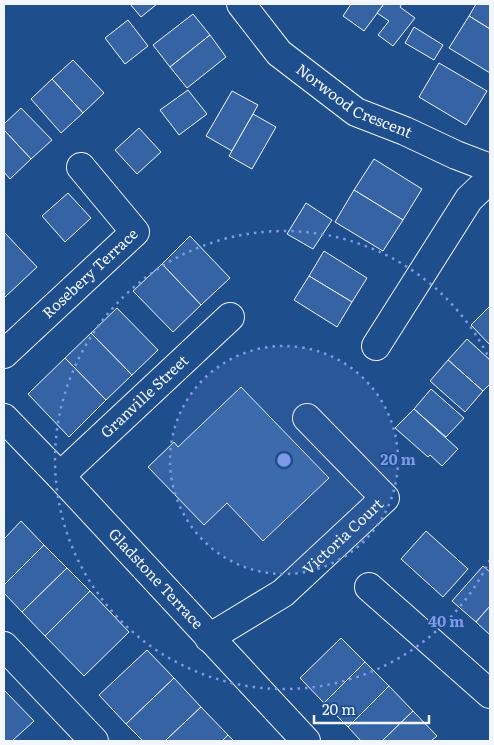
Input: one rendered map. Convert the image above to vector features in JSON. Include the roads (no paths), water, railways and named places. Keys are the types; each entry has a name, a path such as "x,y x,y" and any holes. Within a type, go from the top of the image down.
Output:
{"street":[{"name":"Norwood Crescent","path":"241,4 279,53 356,112 490,168"},
{"name":"Rosebery Terrace","path":"4,354 135,232 81,167"},
{"path":"376,346 469,199 490,179"},
{"name":"Granville Street","path":"60,476 230,318"},
{"name":"Gladstone Terrace","path":"4,418 306,741"},
{"name":"Victoria Court","path":"209,638 283,593 385,498 307,418"},
{"path":"369,588 490,694"},
{"path":"4,646 94,741"}]}
